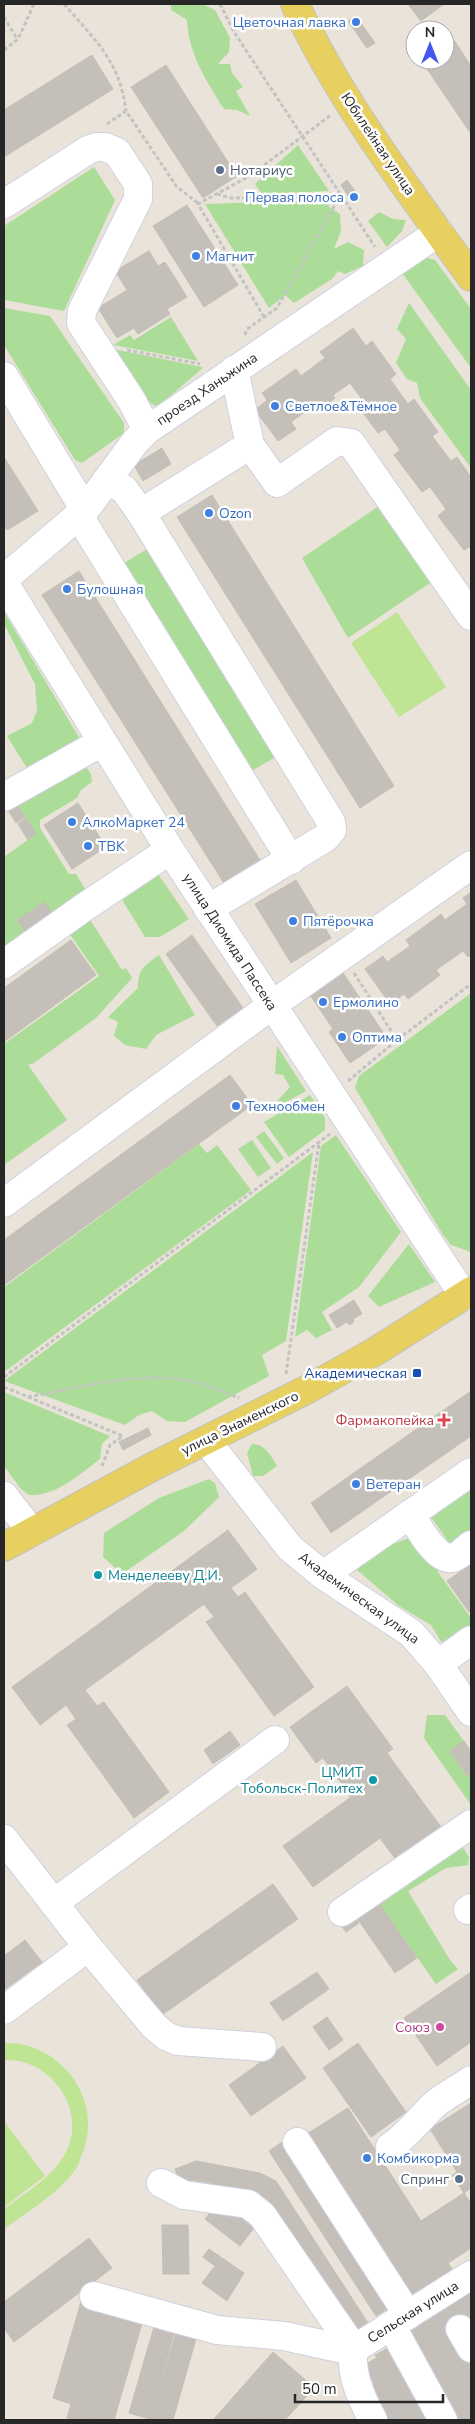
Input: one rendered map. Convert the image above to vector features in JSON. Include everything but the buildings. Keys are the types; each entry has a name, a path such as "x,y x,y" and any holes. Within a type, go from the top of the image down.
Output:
{"main road":[{"name":"Юбилейная улица","path":"295,4 321,57 359,121 471,277"},
{"name":"улица Знаменского","path":"4,1547 206,1440 308,1389 376,1351 468,1294"}],"street":[{"path":"4,204 88,150 96,147 117,152 138,184 138,199 82,311 81,323 132,401 147,430"},
{"name":"проезд Ханьжина","path":"4,579 82,513 147,430 439,232"},
{"path":"234,370 250,445 277,483 337,441 351,444 471,616"},
{"path":"4,376 82,513 291,860"},
{"path":"141,512 250,445"},
{"path":"106,481 124,488 141,512 331,822 332,830 325,838 208,909"},
{"name":"улица Диомида Пассека","path":"4,583 208,909 468,1294"},
{"path":"4,797 102,742"},
{"path":"4,964 170,850"},
{"path":"4,1203 272,1005 471,865"},
{"name":"Академическая улица","path":"206,1440 285,1542 323,1575 411,1633 438,1664 471,1712"},
{"path":"323,1575 471,1472"},
{"path":"4,1496 32,1532"},
{"path":"410,1514 437,1553 444,1558 453,1558 471,1545"},
{"path":"438,1664 471,1640"},
{"path":"54,1903 275,1740"},
{"path":"342,1912 471,1824"},
{"path":"4,1839 88,1947 154,2026 166,2036 178,2041 262,2047"},
{"path":"4,2010 88,1947"},
{"path":"390,2147 404,2138 409,2129 438,2102 471,2080"},
{"path":"297,2142 400,2320 443,2420"},
{"path":"161,2183 184,2195 248,2204 256,2208 354,2349 353,2361 357,2380 373,2420"},
{"name":"Сельская улица","path":"354,2349 471,2275"},
{"path":"94,2296 217,2330 284,2336 340,2350 354,2349"}],"path":[{"path":"4,50 18,39 34,4"},
{"path":"64,4 106,53 119,76 126,111"},
{"path":"220,4 234,32 378,252"},
{"path":"4,18 18,39"},
{"path":"264,317 198,204 248,177 330,115"},
{"path":"217,194 231,198 340,196"},
{"path":"244,340 247,329 277,308 340,196"},
{"path":"95,344 200,364"},
{"path":"343,956 397,1040"},
{"path":"345,1085 397,1040 471,984"},
{"path":"4,1377 332,1132"},
{"path":"286,1374 319,1142"},
{"path":"28,1397 139,1378 168,1378 200,1383 241,1399"},
{"path":"4,1387 124,1436 110,1445 105,1463 96,1470"}],"green space":[{"path":"171,4 202,4 215,10 230,38 229,52 218,64 230,64 232,73 243,87 236,91 250,116 237,110 224,109 205,78 195,56 188,32 187,20 171,10"},
{"path":"298,145 329,191 262,194 255,184"},
{"path":"94,167 115,200 64,311 4,300 4,226"},
{"path":"327,200 329,207 340,214 341,231 334,249 348,242 364,250 363,266 345,274 338,271 332,279 294,303 285,295 269,308 205,204"},
{"path":"379,212 393,219 406,220 402,231 387,247 368,221"},
{"path":"421,256 435,260 471,309 471,368 397,266"},
{"path":"409,303 471,390 471,468 420,398 417,383 407,379 396,363 406,339 397,329"},
{"path":"4,308 50,316 124,423 124,433 82,463 75,460 4,345"},
{"path":"171,317 198,361 113,345 130,335 134,340"},
{"path":"108,348 203,368 157,407 139,396"},
{"path":"382,504 433,581 348,638 302,558"},
{"path":"152,546 281,754 248,773 121,565"},
{"path":"4,612 80,739 30,773 7,736 32,723 37,711 35,684 4,624"},
{"path":"397,612 446,687 399,717 351,643"},
{"path":"82,761 91,774 92,782 81,790 77,798 40,820 40,828 69,874 76,874 87,892 52,913 4,951 4,857 36,834 14,800"},
{"path":"158,874 189,919 160,937 145,937 121,898"},
{"path":"89,918 122,970 126,968 132,978 96,1018 34,1063 28,1065 67,1120 4,1165 4,1044 99,976 69,933"},
{"path":"159,955 195,1015 156,1035 146,1049 125,1045 114,1036 118,1022 108,1017 138,988 139,976 143,968"},
{"path":"471,993 471,1252 451,1245 443,1235 355,1088 359,1076"},
{"path":"277,1046 306,1091 279,1106 278,1100 290,1087 283,1075 275,1074"},
{"path":"310,1095 325,1118 325,1130 289,1157 264,1122"},
{"path":"264,1131 284,1158 277,1164 256,1137"},
{"path":"336,1135 401,1232 359,1287 322,1312 332,1330 316,1338 307,1330 295,1337 321,1146"},
{"path":"252,1140 271,1168 258,1177 238,1149"},
{"path":"199,1144 207,1153 217,1145 251,1190 4,1372 4,1287"},
{"path":"313,1152 286,1341 262,1355 269,1376 185,1422 167,1421 152,1411 139,1415 125,1425 4,1381"},
{"path":"409,1244 435,1282 379,1307 368,1296"},
{"path":"4,1392 110,1436 102,1444 100,1459 76,1478 58,1488 39,1495 29,1495 21,1489 4,1466"},
{"path":"252,1444 264,1448 277,1466 263,1476 253,1476 247,1453"},
{"path":"209,1479 215,1483 219,1497 184,1531 122,1574 103,1557 104,1533 159,1498"},
{"path":"471,1489 471,1529 450,1544 431,1517"},
{"path":"412,1537 433,1555 438,1572 471,1618 471,1634 445,1648 431,1625 399,1606 357,1570 382,1550"},
{"path":"427,1715 445,1715 464,1741 450,1751 466,1776 471,1773 471,1805 424,1738"},
{"path":"460,1843 469,1857 468,1865 446,1868 408,1891 450,1960 458,1969 436,1984 376,1899"},
{"path":"4,2043 24,2045 42,2051 58,2062 71,2076 81,2092 87,2111 88,2130 84,2150 77,2167 70,2177 52,2194 4,2229 4,2209 50,2174 56,2167 70,2142 72,2125 70,2108 63,2092 52,2079 38,2068 22,2062 4,2060"},
{"path":"4,2121 45,2176 4,2207"}],"place":[{"name":"Цветочная лавка","path":"356,22"},
{"name":"Нотариус","path":"220,170"},
{"name":"Первая полоса","path":"354,197"},
{"name":"Магнит","path":"196,256"},
{"name":"Светлое&Тёмное","path":"275,406"},
{"name":"Ozon","path":"209,513"},
{"name":"Булошная","path":"67,589"},
{"name":"АлкоМаркет 24","path":"72,822"},
{"name":"TBK","path":"88,846"},
{"name":"Пятёрочка","path":"293,921"},
{"name":"Ермолино","path":"323,1002"},
{"name":"Оптима","path":"342,1037"},
{"name":"Технообмен","path":"236,1106"},
{"name":"Академическая","path":"417,1373"},
{"name":"Фармакопейка","path":"444,1420"},
{"name":"Ветеран","path":"356,1484"},
{"name":"Менделееву Д.И.","path":"98,1575"},
{"name":"ЦМИТ Тобольск-Политех","path":"373,1780"},
{"name":"Союз","path":"440,2027"},
{"name":"Комбикорма","path":"367,2158"},
{"name":"Спринг","path":"459,2179"}]}
